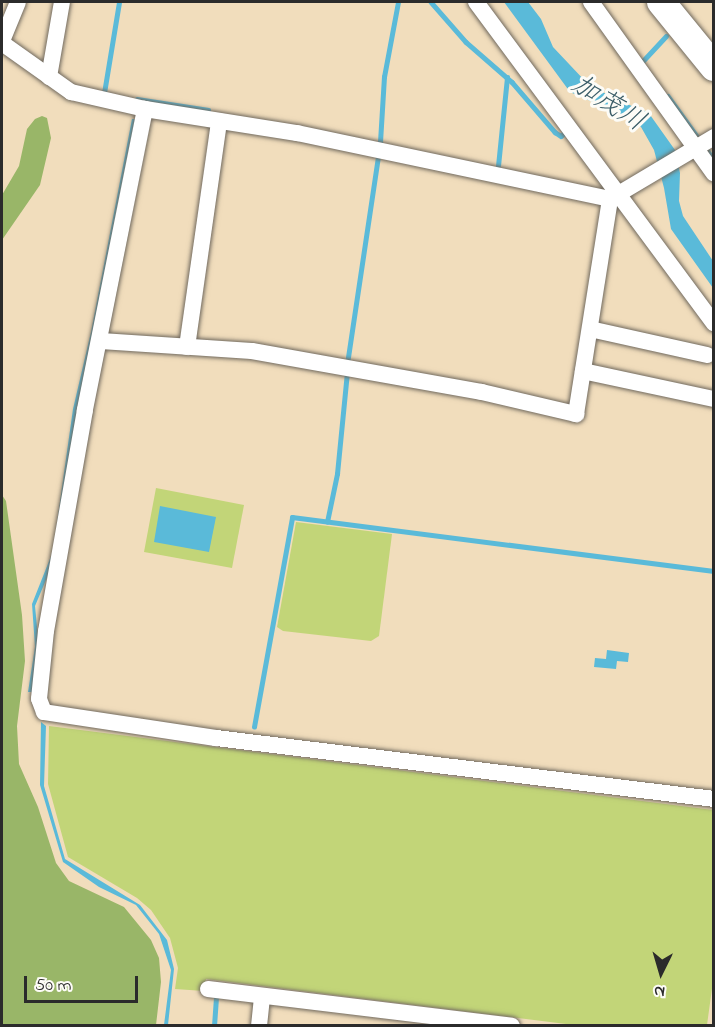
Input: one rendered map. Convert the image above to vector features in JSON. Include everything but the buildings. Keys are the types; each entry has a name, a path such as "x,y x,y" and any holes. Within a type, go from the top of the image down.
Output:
{"highway":[{"path":"661,2 714,67"},
{"path":"682,2 714,40"}],"street":[{"path":"18,2 2,42 71,92 145,109 297,133 618,194 694,151 714,137"},
{"path":"50,76 62,2"},
{"path":"476,2 714,324"},
{"path":"591,2 694,151 714,174"},
{"path":"145,109 101,341 85,410 64,543 46,631 39,699 44,712 216,738 714,799"},
{"path":"187,347 219,122"},
{"path":"101,341 252,351 482,393 576,414 590,329 618,194"},
{"path":"590,329 707,355"},
{"path":"583,371 714,399"},
{"path":"208,989 512,1026"},
{"path":"259,1026 262,996"}],"green space":[{"path":"42,116 47,118 51,138 40,185 2,240 2,195 19,166 27,129 35,119"},
{"path":"156,488 244,505 232,568 144,552"},
{"path":"2,495 6,501 22,615 25,661 17,726 19,764 38,807 56,863 69,881 124,907 151,940 159,958 161,982 156,1025 2,1025"},
{"path":"296,522 392,534 379,636 371,641 283,631 277,627"},
{"path":"49,726 713,810 714,974 707,1025 574,1025 206,979 204,991 175,989 178,968 170,938 151,910 137,898 68,857 48,784"}],"water":[{"name":"加茂川","path":"504,2 528,2 541,19 553,47 586,82 616,100 648,112 675,150 680,173 679,201 683,216 713,261 713,288 671,229 654,150 641,127 627,117 570,92"},
{"path":"132,119 136,119 54,561 35,606 39,647 32,692 28,692 35,647 32,604 53,551 73,409 91,332"},
{"path":"160,506 216,517 209,552 154,542"},
{"path":"607,650 629,653 628,662 617,661 616,669 594,667 595,658 606,659"},
{"path":"41,722 46,726 44,786 65,859 140,905 167,940 174,969 168,1025 164,1025 171,970 159,934 136,905 99,887 63,862 40,785"}],"waterway":[{"path":"104,93 119,2"},
{"path":"347,364 380,142 384,77 398,2"},
{"path":"431,2 466,42 512,82 555,132 561,136 565,132"},
{"path":"640,64 666,36"},
{"path":"498,166 507,77"},
{"path":"668,96 712,157"},
{"path":"137,99 208,110"},
{"path":"327,522 337,474 347,372"},
{"path":"254,727 292,517 714,571"},
{"path":"214,1026 216,997"}]}
